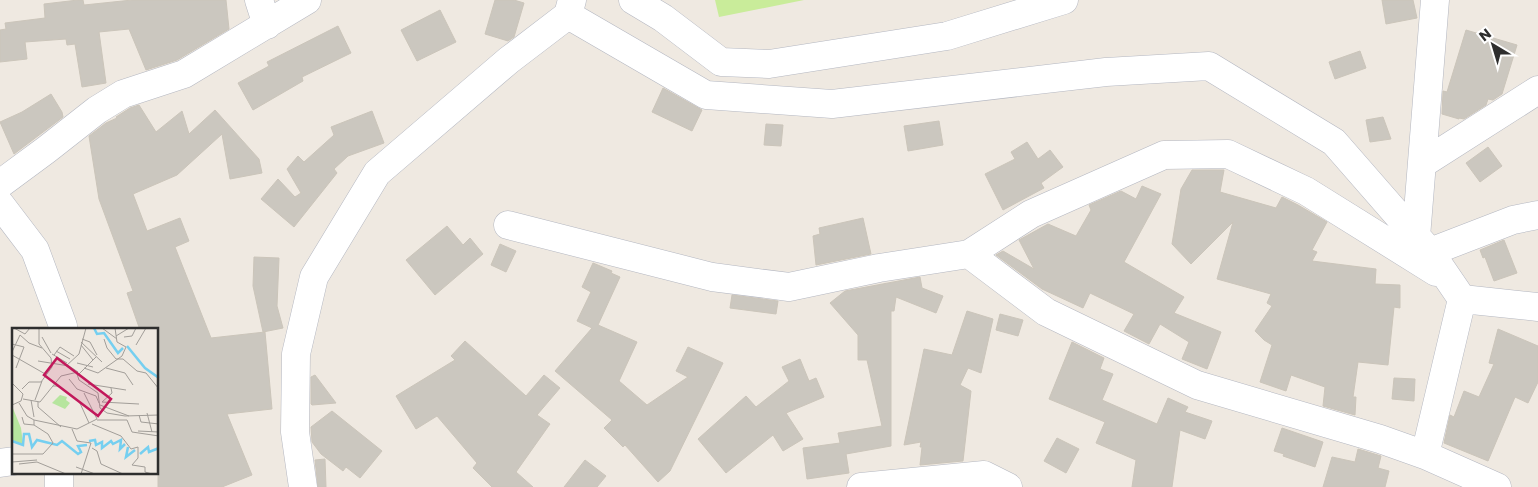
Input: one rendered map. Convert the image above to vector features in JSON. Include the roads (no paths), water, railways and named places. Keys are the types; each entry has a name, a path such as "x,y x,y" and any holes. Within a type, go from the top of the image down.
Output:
{"street":[{"path":"0,184 97,110 124,94 184,74 263,12 307,0"},
{"path":"633,0 663,18 721,62 769,64 948,36 1064,0"},
{"path":"1423,245 1422,164 1435,0"},
{"path":"303,487 295,432 296,354 314,277 377,173 570,8 706,95 832,104 1106,72 1209,66 1334,142 1423,245 1456,290 1425,455"},
{"path":"1422,164 1538,90"},
{"path":"508,225 712,277 789,287 879,268 969,254 1030,214 1164,155 1228,154 1306,191 1456,290 1538,308"},
{"path":"0,204 35,250 63,328"},
{"path":"1423,245 1538,215"},
{"path":"969,254 1046,312 1196,385 1380,438 1425,455 1497,487"},
{"path":"59,474 59,487"},
{"path":"861,487 977,481 984,475 1008,487"}]}
